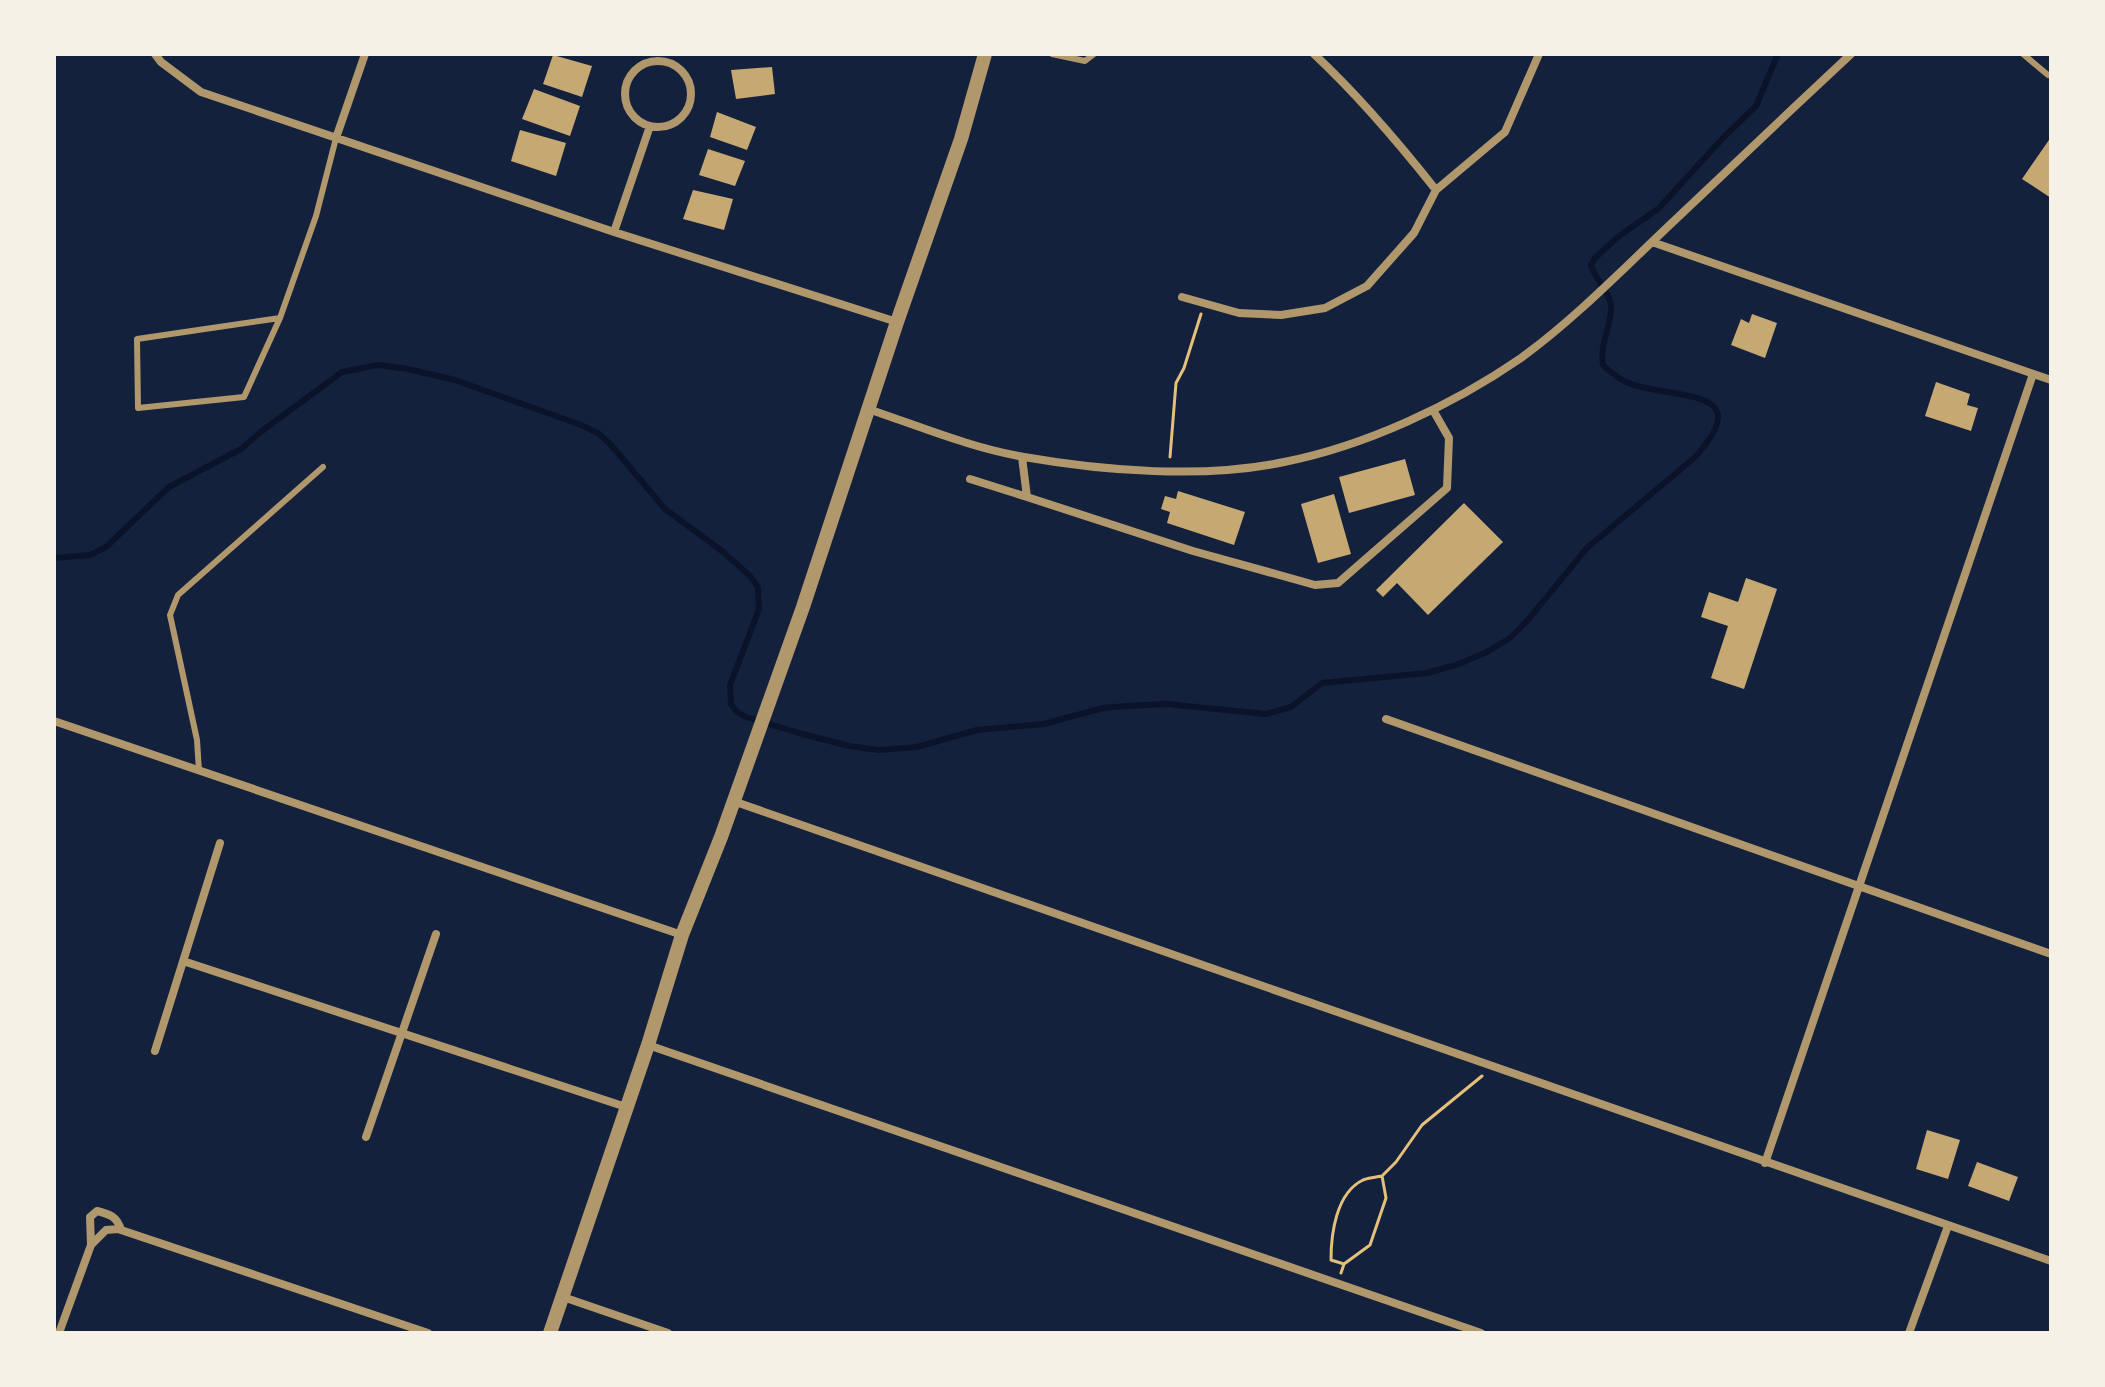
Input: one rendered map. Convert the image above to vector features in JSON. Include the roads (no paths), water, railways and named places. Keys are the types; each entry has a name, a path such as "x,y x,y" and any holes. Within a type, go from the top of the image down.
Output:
{"street":[{"path":"155,54 201,92 614,232 897,322"},
{"path":"336,138 365,54"},
{"path":"550,1333 682,935 822,552 961,139 985,54"},
{"path":"1314,54 1343,81 1436,190"},
{"path":"1182,297 1239,313 1281,315 1325,308 1367,286 1414,233 1436,190 1505,132 1539,54"},
{"path":"868,409 1022,457 1124,470 1207,470 1283,462 1353,442 1433,410 1522,357 1596,294 1851,54"},
{"path":"666,61 687,76 691,101 676,122 663,127 650,126 639,121 630,111 625,99 626,86 631,74 640,65 666,61"},
{"path":"614,232 650,126"},
{"path":"1652,242 2051,380"},
{"path":"1765,1163 2033,374"},
{"path":"970,479 1193,551 1315,585 1338,583 1447,488 1449,438 1433,410"},
{"path":"1022,457 1027,497"},
{"path":"1386,719 2051,954"},
{"path":"54,721 682,935"},
{"path":"733,801 2051,1261"},
{"path":"155,1051 220,843"},
{"path":"366,1137 436,934"},
{"path":"183,961 626,1107"},
{"path":"648,1045 1481,1333"},
{"path":"59,1333 91,1245 90,1217 97,1211 112,1215 119,1222 121,1230"},
{"path":"1909,1333 1948,1226"},
{"path":"91,1245 106,1230 121,1230 428,1333"},
{"path":"563,1297 668,1333"}],"lane":[{"path":"1052,54 1085,61 1094,54"},
{"path":"2023,54 2048,75"},
{"path":"280,318 137,339 138,408 244,397 280,318 316,216 336,138"},
{"path":"199,771 197,740 170,615 172,605 178,595 323,467"}],"waterway":[{"path":"54,558 90,555 106,547 169,487 241,449 342,372 378,365 455,380 598,433 665,509 722,551 758,587 759,609 730,685 731,704 746,717 799,733 879,750 917,747 977,730 1044,724 1103,708 1167,704 1266,714 1291,707 1322,683 1427,673 1459,664 1510,638 1587,548 1694,458 1712,435 1718,418 1714,407 1686,395 1628,383 1603,365 1611,306 1591,265 1619,236 1658,209 1756,106 1778,54"}]}
